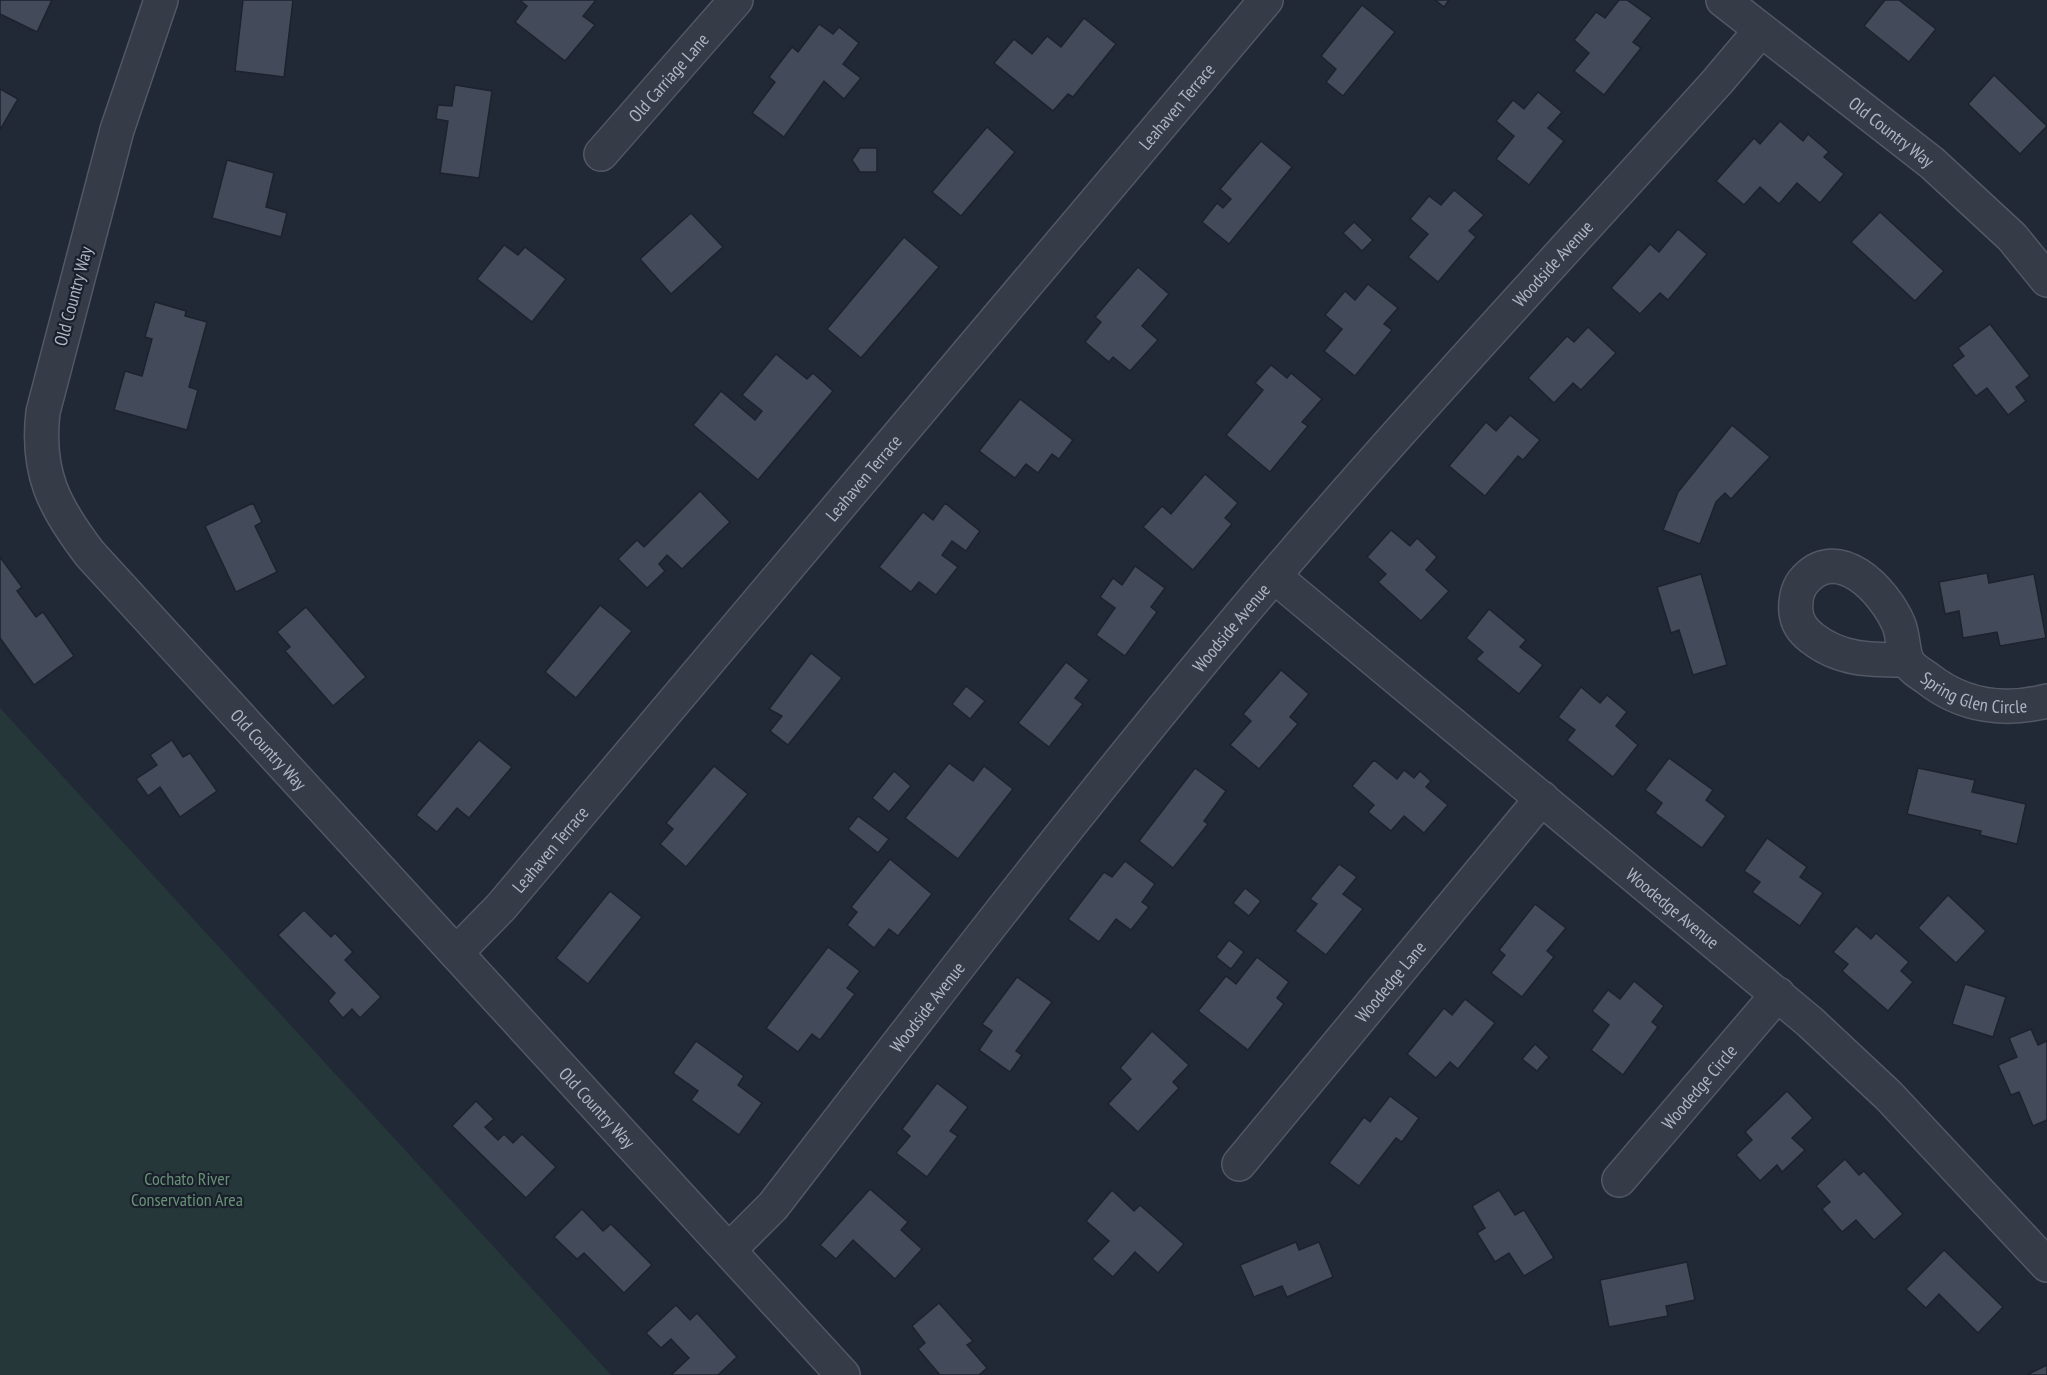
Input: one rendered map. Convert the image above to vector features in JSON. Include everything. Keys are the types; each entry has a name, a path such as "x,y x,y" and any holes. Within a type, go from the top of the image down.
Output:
{"street":[{"name":"Old Country Way","path":"161,0 117,130 45,402 40,434 41,454 45,475 62,515 90,554 843,1375"},
{"name":"Old Carriage Lane","path":"601,154 736,0"},
{"name":"Leahaven Terrace","path":"456,953 488,923 1266,0"},
{"name":"Old Country Way","path":"1723,0 1932,163 2012,237 2047,280"},
{"name":"Woodside Avenue","path":"729,1250 773,1206 1058,837 1274,576 1761,30"},
{"name":"Woodedge Avenue","path":"1274,576 1778,994 1881,1088 2047,1265"},
{"name":"Spring Glen Circle","path":"1907,660 1936,685 1970,702 2008,706 2047,701"},
{"name":"Woodedge Lane","path":"1239,1164 1542,798"},
{"name":"Woodedge Circle","path":"1619,1180 1778,994"}],"green space":[{"name":"Cochato River Conservation Area","path":"0,708 611,1375 0,1375"}],"building":[{"path":"0,0 52,0 37,32 0,14"},
{"path":"243,0 293,0 284,77 235,71"},
{"path":"522,0 596,0 583,16 595,25 565,61 515,22 527,6"},
{"path":"1435,0 1449,0 1444,7"},
{"path":"1619,0 1627,0 1652,18 1633,42 1641,48 1604,95 1574,71 1589,53 1574,40 1596,12 1605,18"},
{"path":"1885,0 1899,0 1936,29 1909,62 1864,26"},
{"path":"1362,5 1395,32 1343,96 1326,82 1336,69 1321,56"},
{"path":"1084,18 1116,44 1073,97 1068,94 1053,111 994,63 1014,39 1032,54 1047,36 1061,47"},
{"path":"819,24 833,34 839,27 859,43 843,64 861,78 844,99 824,81 784,137 752,113 775,82 769,77 792,47 798,52"},
{"path":"1994,75 2047,126 2020,154 1968,104"},
{"path":"455,85 492,91 479,178 440,173 448,121 436,119 438,105 452,106"},
{"path":"0,89 18,99 0,130"},
{"path":"1538,92 1562,112 1548,128 1564,141 1529,185 1496,159 1514,136 1496,121 1513,100 1524,109"},
{"path":"1780,121 1803,141 1808,134 1829,152 1824,157 1844,174 1820,203 1797,183 1779,204 1760,187 1744,205 1716,181 1754,138 1760,144"},
{"path":"987,127 1015,152 961,216 932,192"},
{"path":"1261,141 1292,167 1229,244 1202,222 1217,203 1223,208 1231,199 1220,189"},
{"path":"860,148 877,148 877,172 860,172 852,160"},
{"path":"227,160 274,173 266,207 287,213 281,237 212,218"},
{"path":"1454,190 1484,215 1469,231 1476,237 1438,282 1408,257 1428,234 1410,219 1429,196 1441,205"},
{"path":"1880,212 1944,271 1915,301 1851,242"},
{"path":"691,213 723,247 671,294 640,259"},
{"path":"1354,222 1373,240 1362,251 1343,233"},
{"path":"1678,229 1707,254 1668,300 1660,293 1640,314 1611,288 1650,244 1659,252"},
{"path":"904,237 939,267 861,358 827,329"},
{"path":"504,245 518,255 525,247 566,279 532,322 477,279"},
{"path":"1138,267 1169,294 1142,326 1158,340 1130,371 1113,357 1109,362 1085,342 1101,322 1095,317"},
{"path":"1368,284 1398,308 1384,324 1392,330 1355,376 1324,351 1342,329 1325,315 1345,291 1355,300"},
{"path":"155,302 186,311 185,316 207,322 189,387 198,390 187,430 114,410 125,371 142,376 152,339 145,337"},
{"path":"1990,324 2030,376 2016,387 2026,401 2008,415 1987,388 1976,396 1952,365 1964,356 1958,348"},
{"path":"1588,327 1616,353 1581,390 1573,383 1554,403 1528,378 1567,336 1574,342"},
{"path":"776,354 807,379 813,373 833,391 758,480 693,425 721,391 755,420 762,411 742,395"},
{"path":"1271,365 1287,378 1291,373 1322,399 1302,422 1308,426 1270,472 1226,435 1263,390 1255,383"},
{"path":"1020,399 1073,440 1059,459 1052,454 1038,473 1026,464 1015,478 979,451"},
{"path":"1510,415 1540,440 1523,460 1518,456 1485,496 1449,466 1486,422 1496,431"},
{"path":"1732,425 1770,457 1731,499 1725,493 1716,502 1700,544 1663,530 1678,492"},
{"path":"1205,474 1238,503 1225,518 1232,524 1193,570 1143,527 1162,506 1171,514"},
{"path":"700,491 730,522 682,569 667,555 659,564 665,571 647,588 618,559 637,540 644,547"},
{"path":"253,503 262,522 255,526 277,572 236,592 205,526"},
{"path":"945,503 980,531 966,551 952,541 942,555 958,567 936,595 919,582 911,592 879,567 923,512 933,520"},
{"path":"1391,530 1410,546 1417,538 1437,557 1426,570 1449,591 1421,621 1378,582 1386,574 1367,557"},
{"path":"0,557 22,587 17,591 36,617 43,612 74,656 34,685 0,638"},
{"path":"1135,566 1165,588 1151,607 1157,612 1125,656 1096,635 1115,608 1100,597 1113,578 1122,585"},
{"path":"1987,573 1989,583 2034,574 2046,638 2000,646 1997,632 1963,638 1959,611 1945,614 1939,582"},
{"path":"1701,574 1727,665 1693,675 1679,630 1671,633 1657,587"},
{"path":"600,605 632,631 576,698 545,672"},
{"path":"306,607 366,677 333,706 285,651 290,647 277,632"},
{"path":"1489,609 1526,640 1520,647 1543,665 1519,694 1476,659 1483,652 1466,638"},
{"path":"811,653 842,678 788,745 770,731 782,716 769,709"},
{"path":"1066,662 1089,680 1075,698 1083,704 1049,747 1018,723"},
{"path":"1281,670 1309,694 1290,717 1298,724 1259,769 1230,745 1251,721 1243,714"},
{"path":"966,686 985,701 970,719 952,704"},
{"path":"1581,687 1600,703 1607,695 1627,712 1616,726 1638,745 1613,777 1567,740 1575,730 1558,717"},
{"path":"172,740 183,757 190,753 217,791 180,817 160,787 148,796 136,779 157,765 150,755"},
{"path":"479,740 512,767 469,818 457,808 437,832 416,815"},
{"path":"1669,758 1713,790 1706,800 1726,816 1702,848 1655,813 1662,803 1645,790"},
{"path":"1374,760 1397,779 1404,770 1414,778 1420,771 1431,781 1426,787 1448,805 1424,833 1404,816 1391,831 1368,812 1374,805 1352,786"},
{"path":"949,763 973,781 984,766 1013,789 958,859 905,818"},
{"path":"714,766 748,794 686,867 660,844 673,829 666,823"},
{"path":"1195,768 1226,791 1204,821 1208,824 1173,868 1139,841"},
{"path":"1918,768 1975,780 1972,792 2026,804 2017,844 1980,835 1981,831 1907,814"},
{"path":"894,771 911,786 889,812 872,798"},
{"path":"858,816 889,839 878,853 848,829"},
{"path":"1767,838 1807,867 1800,877 1823,893 1800,926 1752,892 1760,882 1744,871"},
{"path":"890,859 932,894 898,936 889,929 874,948 847,925 857,912 851,907"},
{"path":"1125,861 1155,884 1142,902 1149,907 1131,930 1116,919 1099,942 1068,919 1104,872 1112,877"},
{"path":"1339,864 1357,877 1343,894 1363,909 1326,955 1295,931 1317,904 1310,899"},
{"path":"1245,888 1261,901 1249,916 1233,903"},
{"path":"610,891 642,917 588,984 556,958"},
{"path":"1948,895 1986,931 1956,963 1918,928"},
{"path":"1535,904 1566,928 1547,951 1554,957 1522,997 1491,973 1505,955 1499,950"},
{"path":"304,910 331,937 335,933 353,952 345,960 381,997 360,1018 352,1009 343,1018 328,1001 335,993 278,935"},
{"path":"1856,926 1871,939 1876,933 1909,962 1901,971 1913,982 1888,1011 1842,971 1848,964 1833,952"},
{"path":"1229,940 1244,952 1231,969 1216,957"},
{"path":"828,947 860,971 847,988 855,994 820,1040 812,1034 798,1052 766,1028"},
{"path":"1257,957 1289,982 1277,998 1284,1004 1248,1050 1198,1011 1226,976 1236,984"},
{"path":"1017,977 1052,1002 1016,1051 1022,1055 1010,1072 979,1050 992,1031 982,1024"},
{"path":"1634,981 1664,1006 1652,1022 1658,1027 1623,1075 1591,1050 1609,1025 1592,1011 1608,990 1620,999"},
{"path":"1965,984 2006,997 1993,1037 1952,1024"},
{"path":"1465,999 1495,1023 1458,1069 1450,1062 1436,1078 1407,1054 1444,1008 1452,1015"},
{"path":"2031,1029 2038,1045 2047,1041 2047,1120 2033,1126 2019,1092 2011,1095 1998,1065 2017,1057 2009,1038"},
{"path":"1152,1031 1189,1065 1173,1082 1179,1088 1138,1132 1108,1104 1131,1079 1120,1068"},
{"path":"696,1041 744,1076 738,1085 762,1103 739,1135 691,1100 698,1091 673,1073"},
{"path":"1535,1044 1549,1057 1537,1071 1522,1059"},
{"path":"937,1083 968,1107 950,1131 958,1136 927,1177 896,1153 910,1136 902,1129"},
{"path":"1787,1091 1813,1118 1792,1138 1805,1150 1782,1172 1777,1165 1760,1181 1736,1155 1752,1140 1745,1132"},
{"path":"1390,1096 1419,1118 1402,1142 1396,1138 1359,1186 1329,1163 1364,1117 1370,1122"},
{"path":"476,1101 494,1119 485,1127 498,1140 504,1134 513,1143 522,1134 556,1167 526,1198 452,1126"},
{"path":"1845,1159 1859,1175 1864,1171 1903,1214 1874,1240 1856,1220 1842,1232 1822,1209 1830,1202 1816,1186"},
{"path":"870,1189 908,1222 901,1230 922,1249 895,1279 853,1240 836,1259 820,1245"},
{"path":"1112,1190 1134,1211 1140,1205 1184,1244 1158,1273 1135,1252 1113,1277 1092,1259 1109,1241 1086,1221"},
{"path":"1499,1190 1515,1215 1524,1210 1554,1258 1524,1276 1509,1253 1495,1262 1477,1233 1485,1228 1472,1206"},
{"path":"582,1209 603,1231 611,1224 652,1265 624,1293 584,1253 577,1259 554,1237"},
{"path":"1296,1242 1299,1250 1319,1242 1333,1277 1287,1297 1282,1286 1254,1297 1240,1265"},
{"path":"1944,1250 2003,1307 1978,1333 1939,1294 1926,1308 1906,1289"},
{"path":"1687,1262 1695,1300 1666,1306 1668,1316 1609,1327 1600,1280"},
{"path":"939,1303 973,1341 967,1345 987,1368 979,1375 940,1375 918,1349 925,1343 912,1326"},
{"path":"676,1305 690,1320 697,1313 737,1357 718,1375 671,1375 689,1358 671,1339 661,1348 646,1333"},
{"path":"2047,1365 2047,1375 2027,1375"}]}
